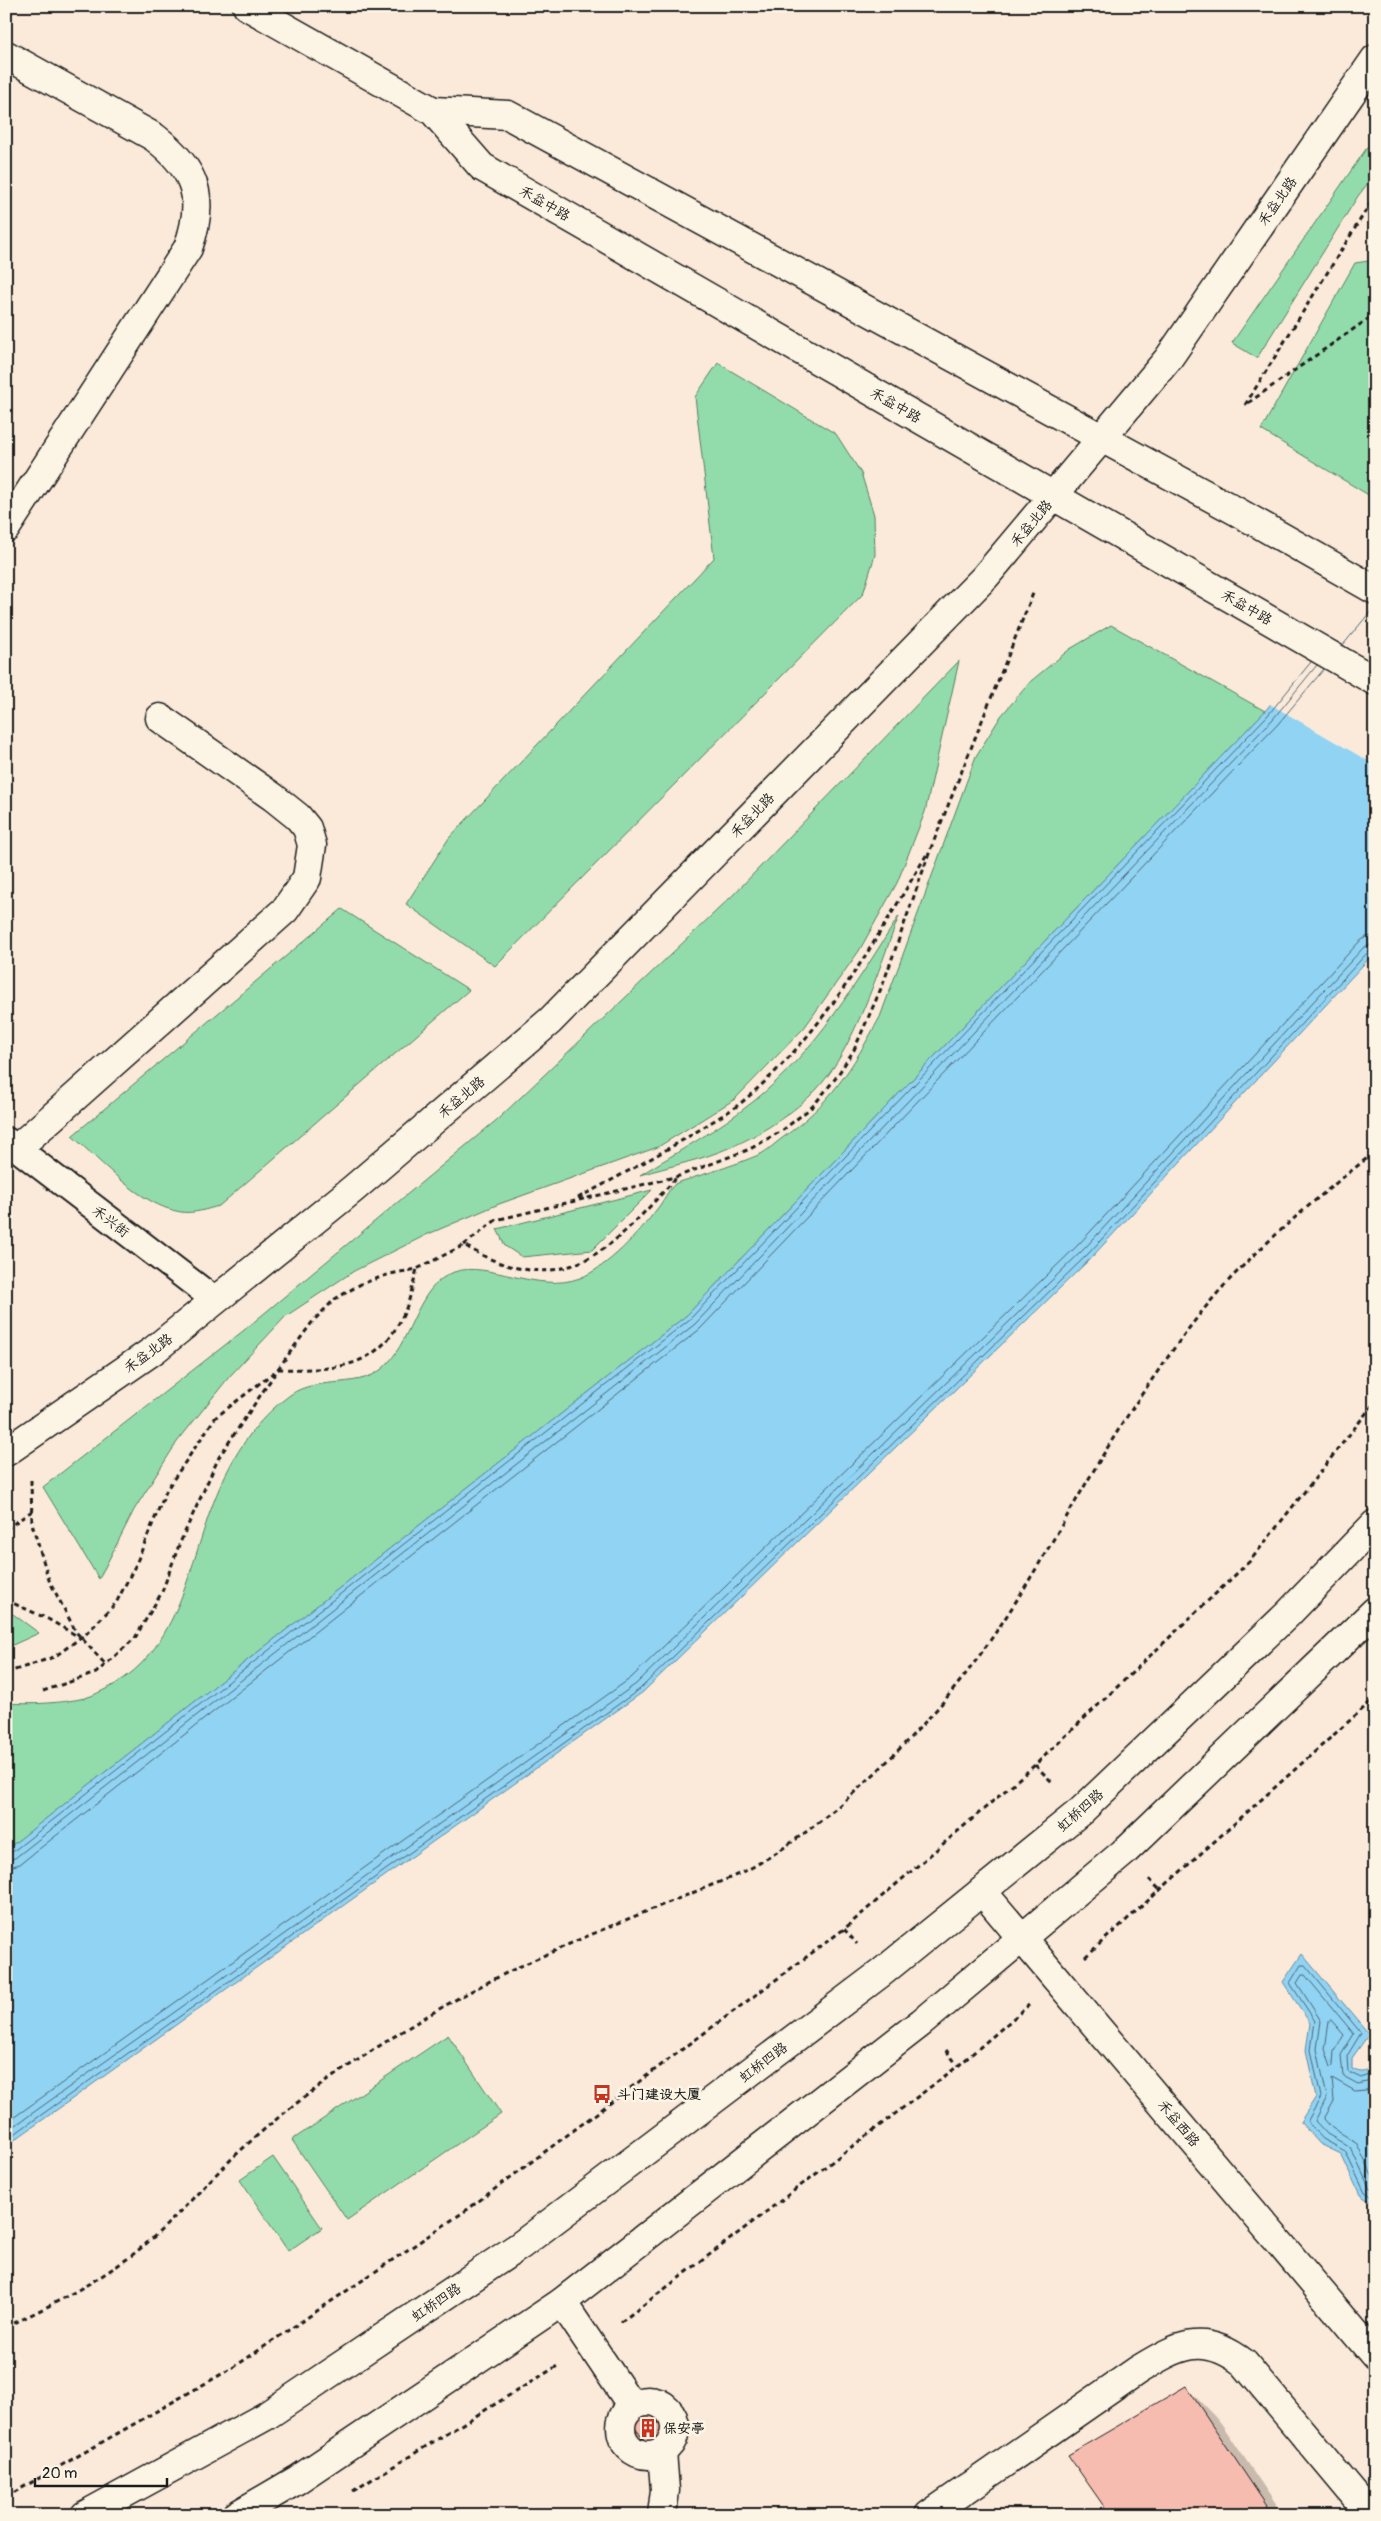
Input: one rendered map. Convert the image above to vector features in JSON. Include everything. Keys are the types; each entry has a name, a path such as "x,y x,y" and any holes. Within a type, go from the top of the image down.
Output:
{"street":[{"name":"禾益中路","path":"246,6 433,111 482,167 1375,681"},
{"path":"6,55 154,137 166,146 188,171 195,186 198,202 195,226 188,248 6,528"},
{"name":"禾益北路","path":"6,1452 154,1350 353,1189 550,1020 985,577 1168,359 1375,59"},
{"name":"禾益中路","path":"433,111 508,115 1375,590"},
{"path":"14,1142 285,910 307,878 312,845 307,828 298,817 273,797 160,718"},
{"name":"虹桥四路","path":"85,2515 266,2416 521,2245 881,1973 1081,1811 1288,1614 1375,1524"},
{"path":"237,2515 297,2480 562,2302 922,2022 1123,1853 1375,1611"},
{"name":"禾益西路","path":"982,1891 1375,2356"},
{"path":"562,2302 632,2406"},
{"path":"929,2515 1138,2370 1170,2351 1189,2345 1208,2344 1227,2350 1244,2363 1371,2515"},
{"path":"649,2400 657,2402 671,2413 676,2430 668,2446 662,2452 644,2456 627,2447 620,2430 621,2421 632,2406 649,2400"},
{"path":"662,2452 665,2490 662,2515"}],"lane":[{"name":"禾兴街","path":"14,1142 215,1300"}],"path":[{"path":"1375,196 1245,405 1375,314"},
{"path":"43,1691 96,1673 135,1638 162,1592 179,1545 219,1457 313,1322 335,1299 361,1284 390,1274 417,1270 464,1246 496,1220 678,1176 750,1149 783,1130 813,1106 835,1079 854,1050 883,984 930,848 1034,591"},
{"path":"573,1201 687,1138 740,1104 788,1060 829,1011 866,956 930,848"},
{"path":"6,2328 66,2299 130,2257 187,2206 240,2151 297,2103 357,2060 485,1983 552,1951 754,1867 817,1824 875,1774 929,1718 978,1659 1023,1592 1102,1458 1143,1393 1187,1330 1239,1269 1329,1187 1375,1152"},
{"path":"464,1246 489,1260 520,1268 555,1271 592,1258 626,1233 678,1176"},
{"path":"6,1673 54,1657 86,1634 116,1603 136,1564 167,1489 215,1418 278,1370 324,1370 350,1366 373,1354 392,1335 404,1313 417,1270"},
{"path":"6,2497 250,2356 468,2209 844,1929 1035,1765 1250,1561 1375,1402"},
{"path":"31,1478 32,1524 50,1580 76,1632 105,1664"},
{"path":"6,1529 32,1511"},
{"path":"6,1600 48,1619 83,1640"},
{"path":"348,2494 591,2345 958,2066 1058,1980 1375,1698"}],"green space":[{"path":"1375,136 1375,174 1358,196 1257,358 1232,343"},
{"path":"1375,260 1375,499 1261,430 1355,263"},
{"path":"718,363 836,434 861,473 874,515 875,555 863,594 495,966 406,904 449,838 714,558 695,397"},
{"path":"1111,625 1265,711 687,1315 6,1850 6,1703 46,1703 85,1698 108,1688 135,1670 155,1647 171,1621 226,1474 245,1441 270,1411 301,1389 314,1385 353,1381 377,1373 396,1353 423,1300 432,1288 454,1272 467,1269 482,1270 547,1282 564,1282 591,1273 612,1258 632,1238 650,1218 675,1184 763,1153 798,1126 827,1099 849,1069 880,1017 976,756 1001,716 1031,681 1070,649"},
{"path":"959,661 925,812 897,883 859,951 804,1028 735,1099 658,1147 499,1204 426,1235 354,1271 286,1316 229,1377 177,1442 134,1510 99,1579 43,1487 243,1331 499,1118 733,895"},
{"path":"342,909 469,990 219,1206 200,1211 181,1212 151,1201 123,1182 72,1136"},
{"path":"899,916 854,1031 830,1073 816,1090 787,1115 742,1142 709,1156 640,1175 727,1121 754,1101 797,1060 816,1038 851,990"},
{"path":"652,1190 592,1250 522,1257 505,1246 497,1229"},
{"path":"6,1609 39,1633 6,1648"},
{"path":"448,2035 501,2114 347,2220 292,2140"},
{"path":"273,2157 322,2228 288,2251 240,2180"}],"water":[{"path":"1375,576 1375,952 1091,1258 643,1692 6,2146 6,1850 687,1315 1265,711"},
{"path":"1302,1954 1369,2034 1352,2058 1352,2069 1364,2072 1375,2064 1375,2205 1360,2195 1341,2154 1320,2144 1300,2122 1316,2097 1306,2050 1310,2023 1283,1982"}],"pier":[{"path":"1375,573 1375,765 1268,703"}],"building":[{"path":"1186,2386 1273,2515 1110,2515 1068,2455"},
{"name":"保安亭","path":"647,2408 667,2434 650,2448 630,2421"}],"place":[{"name":"斗门建设大厦","path":"602,2094"},
{"name":"保安亭","path":"648,2428"}]}
